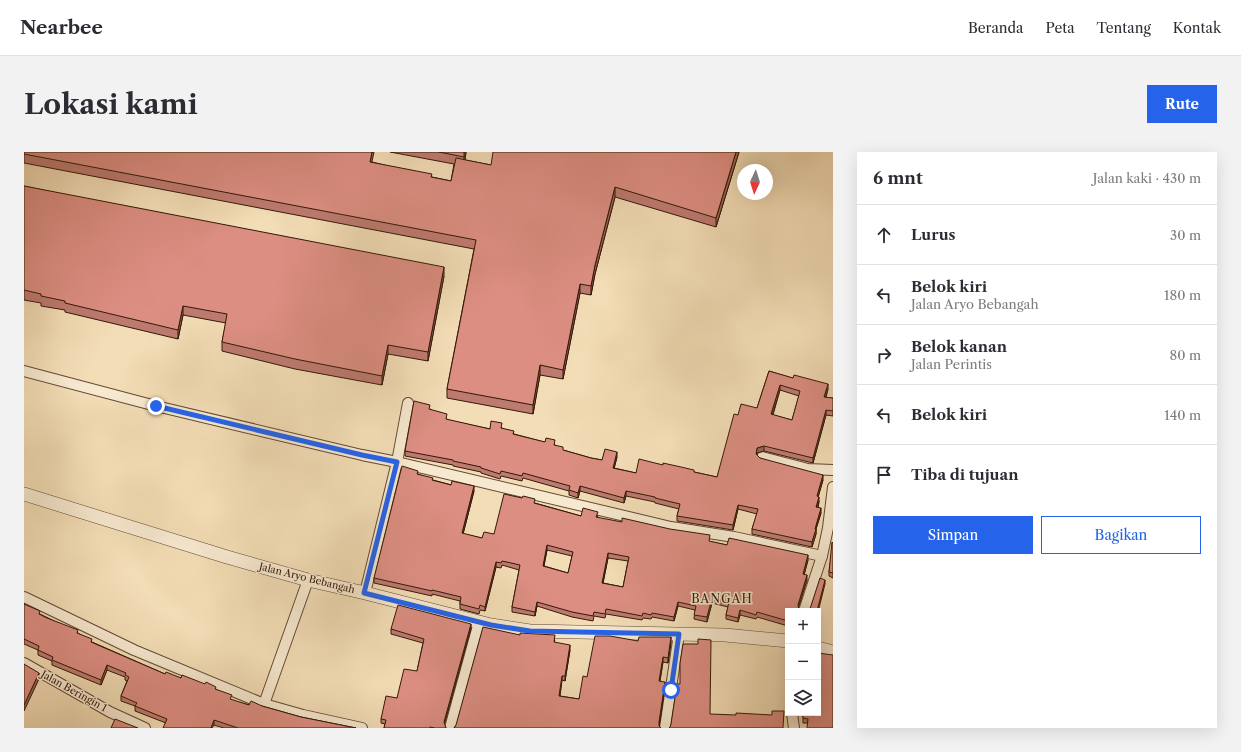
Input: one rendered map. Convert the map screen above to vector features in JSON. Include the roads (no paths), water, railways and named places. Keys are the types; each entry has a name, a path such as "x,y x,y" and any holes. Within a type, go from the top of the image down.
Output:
{"street":[{"path":"24,371 156,406 671,527 822,556"},
{"path":"364,593 397,462 408,403"},
{"path":"762,457 808,469 833,470"},
{"path":"805,608 831,528 833,487"},
{"name":"Jalan Aryo Bebangah","path":"24,494 227,557 308,580 479,622 530,631 725,635 785,641"},
{"path":"264,704 308,580"},
{"path":"24,597 134,650 264,704 303,715 362,728"},
{"path":"450,728 479,622"},
{"path":"665,728 679,634"},
{"path":"821,649 833,652"},
{"name":"Jalan Beringin 1","path":"24,664 110,712 145,728"},
{"path":"792,716 794,728"}],"district":[{"name":"BANGAH","path":"722,598"}]}
